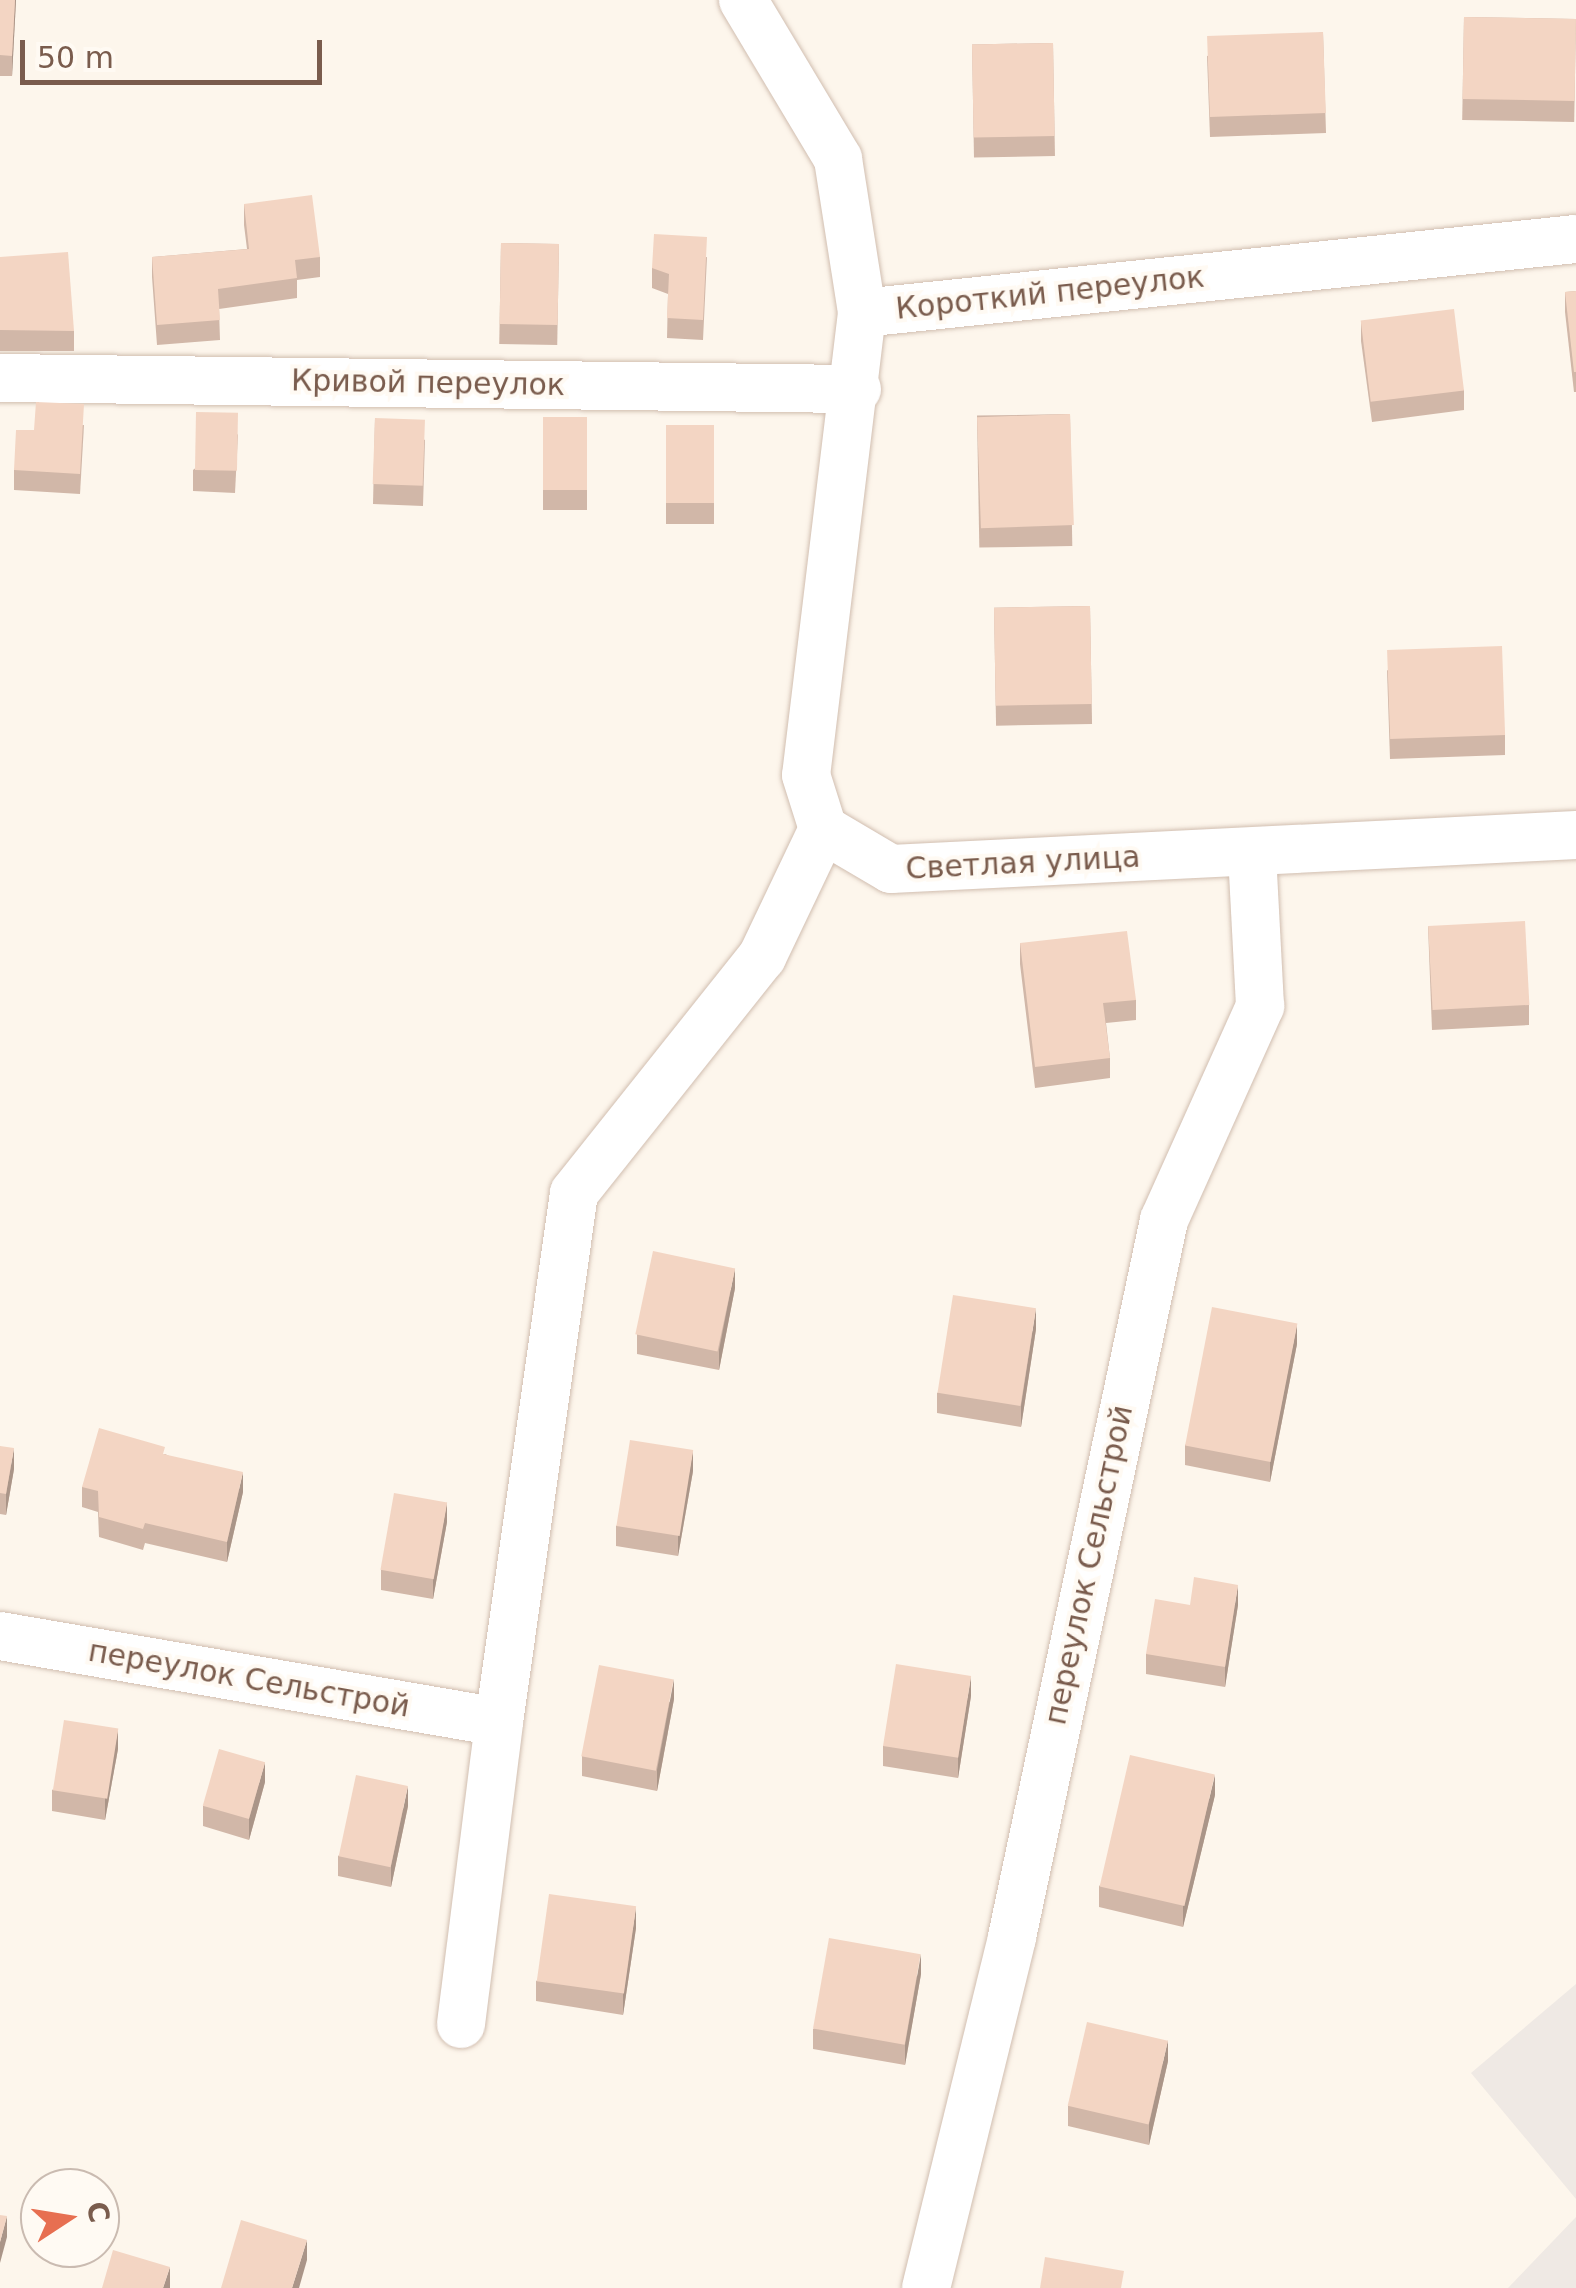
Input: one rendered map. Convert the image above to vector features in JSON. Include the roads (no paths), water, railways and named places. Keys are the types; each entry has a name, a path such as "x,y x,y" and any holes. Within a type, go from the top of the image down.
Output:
{"street":[{"name":"Короткий переулок","path":"743,0 838,158 862,313 1576,238"},
{"path":"461,2024 499,1722 574,1193 762,956 823,829 806,775 856,388 862,313"},
{"name":"Кривой переулок","path":"0,378 856,388"},
{"name":"Светлая улица","path":"823,829 891,869 1576,835"},
{"name":"переулок Сельстрой","path":"926,2288 1012,1938 1164,1220 1260,1006 1252,852"},
{"name":"переулок Сельстрой","path":"0,1636 499,1722"}]}
